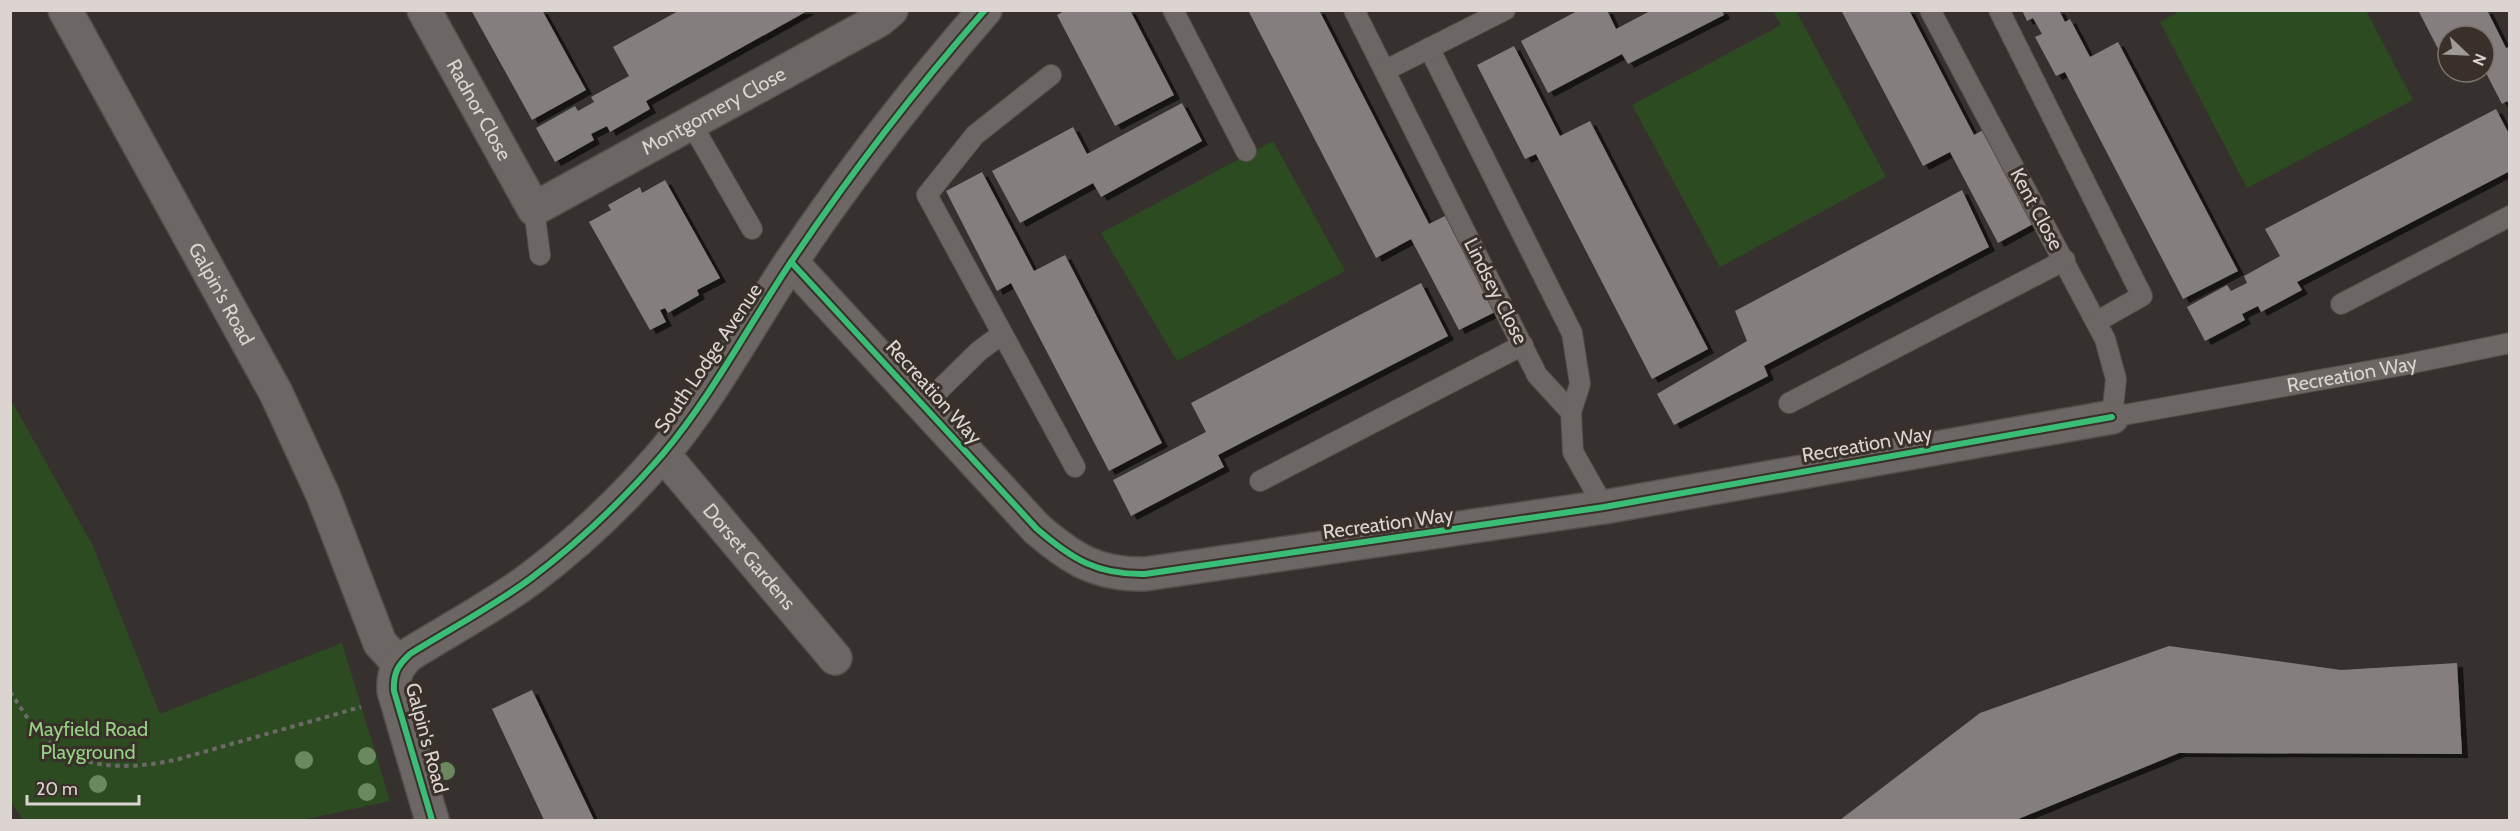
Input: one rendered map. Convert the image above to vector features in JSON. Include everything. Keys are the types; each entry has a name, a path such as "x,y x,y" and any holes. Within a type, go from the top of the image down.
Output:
{"street":[{"name":"Galpin's Road","path":"65,10 276,393 323,495 380,643 399,664 393,677 394,691 432,820"},
{"name":"Radnor Close","path":"424,10 534,209"},
{"name":"Montgomery Close","path":"534,209 879,20 891,10"},
{"name":"South Lodge Avenue","path":"399,664 410,654 528,581 564,553 663,454 704,397 791,262 890,124 985,10"},
{"name":"Recreation Way","path":"791,262 1036,529 1082,562 1104,571 1125,575 1331,548 1604,507 2112,417"},
{"name":"Dorset Gardens","path":"663,454 835,658"}],"lane":[{"path":"1173,10 1246,151"},
{"name":"Lindsey Close","path":"1354,10 1537,375 1570,412"},
{"path":"1386,70 1505,10"},
{"name":"Kent Close","path":"1930,10 2105,339 2116,379 2112,417"},
{"path":"1999,10 2142,296 2096,322"},
{"path":"1429,48 1572,333 1580,384 1570,412 1573,452 1604,507"},
{"path":"1051,75 975,135 927,195 1075,467"},
{"path":"691,123 752,229"},
{"path":"534,209 540,255"},
{"path":"2341,304 2510,216"},
{"path":"1789,403 2064,260"},
{"path":"924,405 979,351 1002,334"},
{"name":"Recreation Way","path":"2112,417 2403,365 2510,343"},
{"path":"1260,481 1523,345"}],"path":[{"path":"10,692 32,724 52,744 83,761 111,766 143,765 179,759 368,705"}],"green space":[{"path":"1773,11 1796,11 1886,177 1720,267 1632,105 1781,25"},
{"path":"2180,11 2366,11 2413,100 2247,188 2160,22"},
{"path":"1273,141 1345,271 1177,361 1101,233"},
{"name":"Mayfield Road Playground","path":"11,400 93,546 160,714 342,643 390,801 302,820 23,820 10,800"}],"building":[{"path":"471,10 542,10 586,90 532,120"},
{"path":"680,10 809,10 646,101 650,109 610,132 607,126 591,134 594,140 555,162 536,128 575,106 578,111 594,102 591,97 629,76 613,47"},
{"path":"1066,10 1130,10 1174,95 1115,126 1057,15"},
{"path":"1248,10 1319,10 1429,224 1445,216 1495,312 1459,330 1411,239 1376,258"},
{"path":"1579,10 1607,10 1616,29 1652,10 1722,10 1724,15 1628,64 1622,54 1548,93 1521,41"},
{"path":"1841,10 1909,10 1974,135 1985,129 2035,223 1998,243 1950,152 1923,166"},
{"path":"2022,10 2059,10 2065,22 2070,19 2090,57 2118,42 2238,271 2183,299 2065,72 2056,76 2035,37 2042,34 2033,18 2027,21"},
{"path":"2418,10 2487,10 2494,24 2436,24 2436,45"},
{"path":"2496,28 2506,48 2510,47 2510,106 2507,101 2502,104 2492,84 2496,84"},
{"path":"1514,46 1560,136 1590,121 1708,349 1652,379 1536,154 1525,159 1477,65"},
{"path":"1182,103 1202,141 1101,197 1093,183 1020,223 992,171 1073,127 1087,154"},
{"path":"2496,109 2510,136 2510,171 2297,282 2302,290 2261,312 2258,306 2242,314 2245,320 2205,341 2187,307 2227,285 2231,291 2247,283 2244,276 2280,256 2265,229"},
{"path":"982,172 1034,271 1065,255 1162,443 1109,471 1011,283 997,291 946,191"},
{"path":"665,180 720,278 697,290 699,295 668,313 665,308 660,310 666,322 650,330 589,222 611,210 608,205 640,187 642,193"},
{"path":"1962,190 1989,247 1764,366 1768,376 1674,425 1657,394 1747,341 1735,311"},
{"path":"1421,283 1448,336 1218,455 1224,467 1131,516 1113,480 1206,432 1191,403"},
{"path":"2169,646 2341,670 2457,663 2462,754 2179,753 2016,820 1840,820 1980,713"},
{"path":"532,690 594,820 544,820 492,709"}],"cycle path":[{"path":"432,820 394,691 394,679 399,666 410,654 501,599 548,565 616,505 647,472 697,409 775,286 836,197 908,102 985,10"},
{"path":"791,262 1037,529 1062,549 1086,563 1113,572 1128,574 1145,574 1604,507 2112,417"}]}
